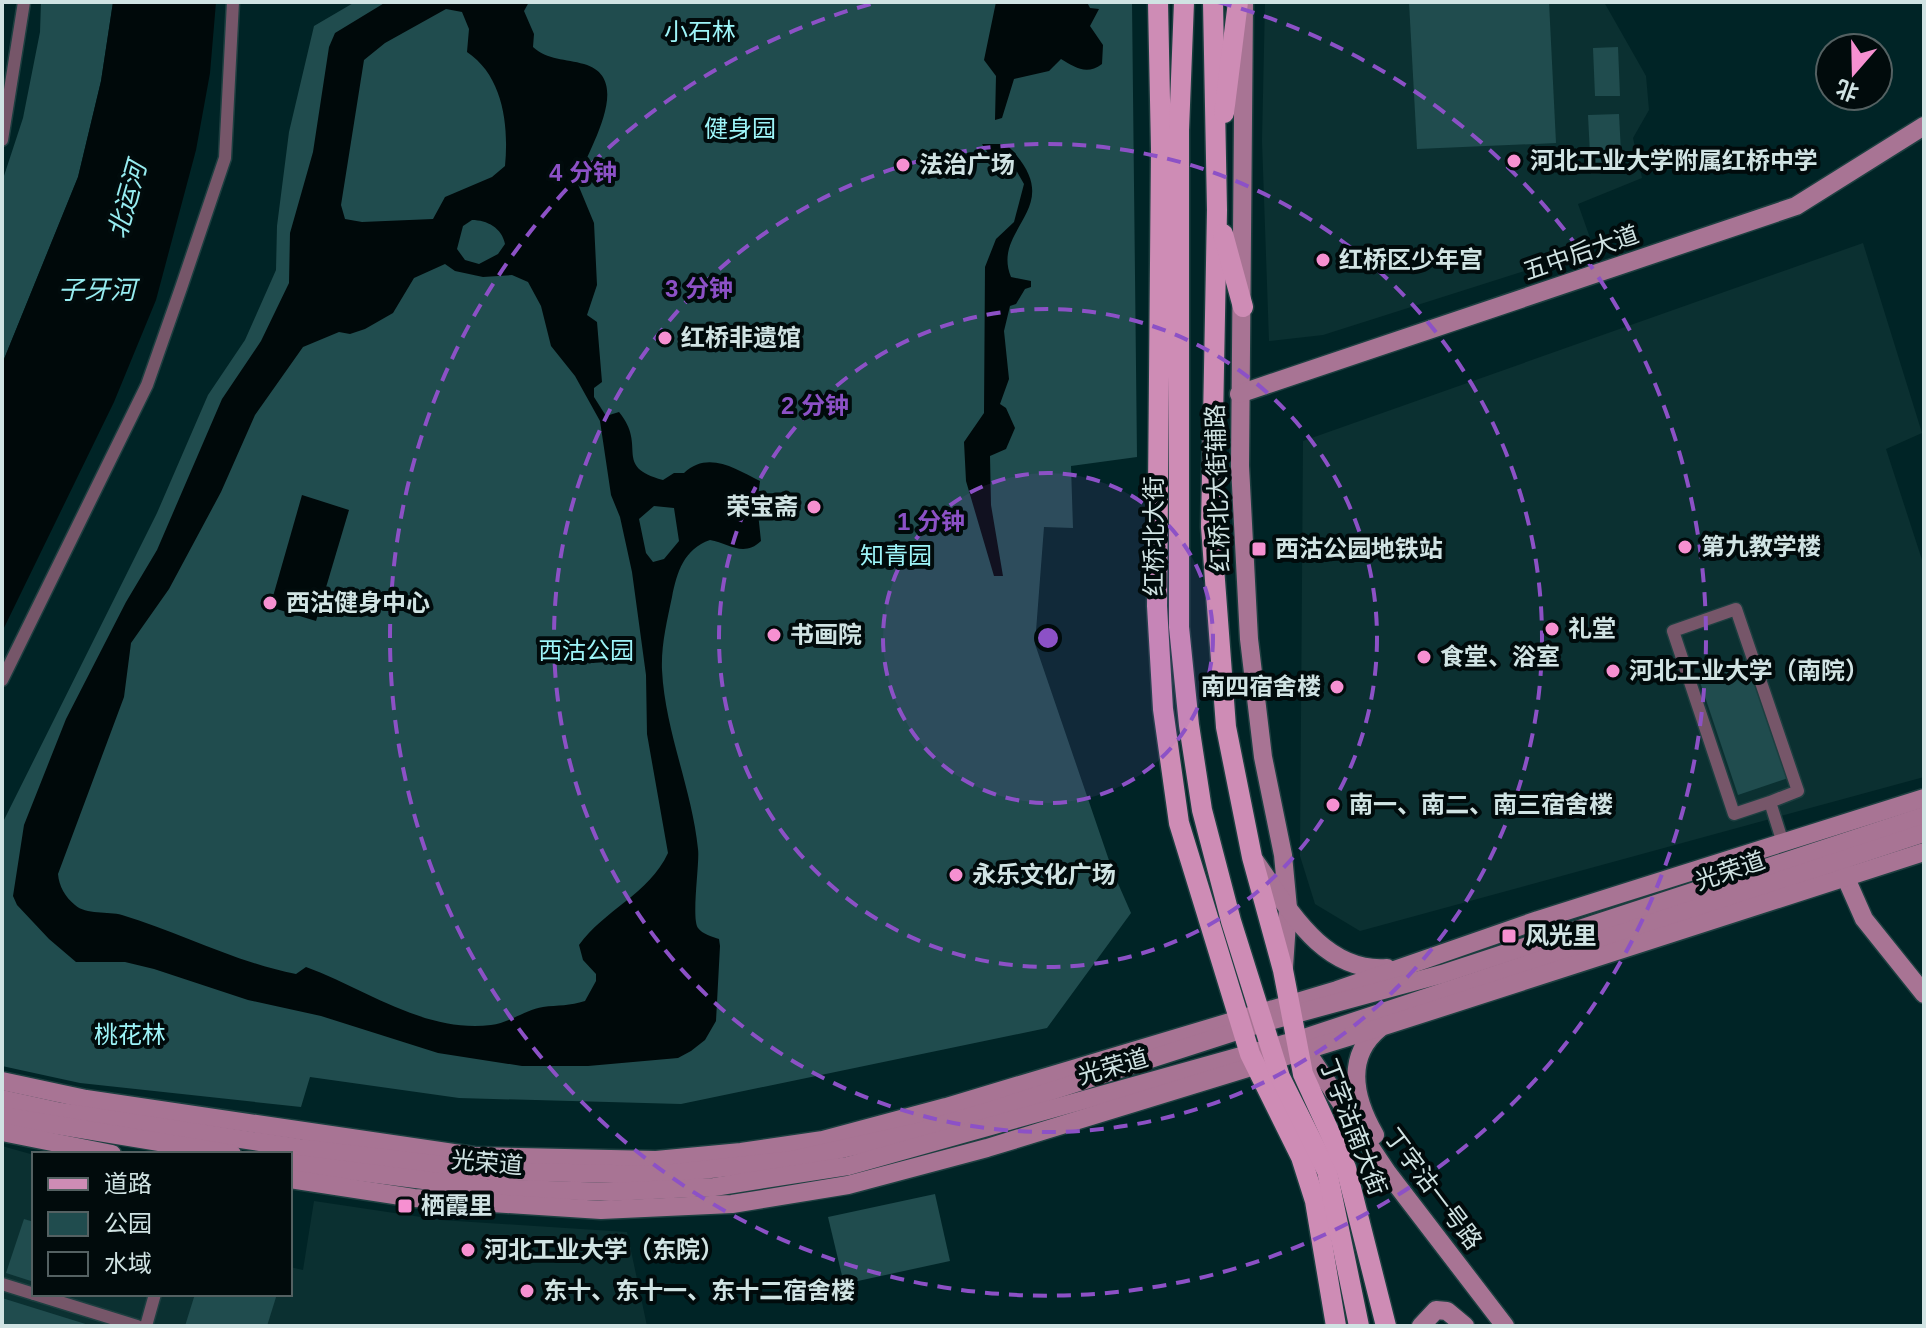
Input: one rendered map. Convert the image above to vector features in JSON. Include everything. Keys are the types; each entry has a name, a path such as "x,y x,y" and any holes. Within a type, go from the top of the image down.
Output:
{"main road":[{"path":"1159,2 1179,130"},
{"path":"1159,2 1161,149 1157,606 1163,709 1179,823 1251,1020"},
{"name":"红桥北大街","path":"1184,2 1179,130 1179,627 1202,810 1262,1057"},
{"path":"1213,2 1217,210 1211,527 1226,727 1252,857 1301,1047"},
{"path":"1217,156 1241,2"},
{"name":"红桥北大街辅路","path":"1241,2 1243,307 1239,394 1249,639 1263,757 1283,855 1288,908 1283,970"},
{"name":"五中后大道","path":"1239,394 1796,206 1924,126"},
{"path":"1217,210 1243,307"},
{"path":"292,1179 478,1204 601,1210 732,1204 835,1188 901,1172 1262,1057 1381,1027 1679,934 1742,909 1924,798"},
{"name":"光荣道","path":"1301,1047 1837,853 1924,816"},
{"name":"光荣道","path":"1291,1009 1442,974 1837,853 1924,833"},
{"path":"2,1116 196,1138 474,1156 656,1160 823,1140 1291,1009 1538,920 1783,843 1837,853 1924,852"},
{"path":"1837,853 1864,919 1924,994"},
{"path":"1252,857 1288,908 1315,939 1342,959 1377,969 1401,967"},
{"path":"1381,1027 1360,1050 1356,1070 1357,1089 1365,1118 1407,1198"},
{"name":"丁字沽一号路","path":"1301,1047 1407,1198 1505,1326"},
{"name":"丁字沽南大街","path":"1301,1047 1308,1087 1346,1168 1386,1326"},
{"path":"1262,1057 1315,1201 1336,1326"},
{"name":"光荣道","path":"292,1163 514,1190 645,1192 714,1187 811,1173 910,1151 1262,1057"},
{"name":"丁字沽南大街","path":"1262,1057 1327,1171 1359,1326"},
{"path":"2,1081 86,1099 228,1152"},
{"path":"2,1099 196,1138"},
{"path":"2,1132 102,1152"},
{"path":"1421,1326 1436,1310 1447,1311 1465,1326"}],"street":[{"path":"2,140 24,2"},
{"path":"2,680 147,385 181,288 225,158 233,2"},
{"path":"1736,609 1798,791 1770,802 1734,814 1673,631 1736,609"},
{"path":"1770,802 1783,843"},
{"path":"2,1284 32,1293"},
{"path":"40,1296 137,1326"},
{"path":"146,1326 154,1296"}],"shaded area":[{"name":"河北工业大学附属红桥中学","path":"1265,2 1604,2 1646,76 1649,110 1633,138 1642,178 1578,204 1594,249 1323,335 1269,341 1262,141"},
{"name":"河北工业大学（南院）","path":"1863,243 1922,433 1886,449 1924,566 1924,777 1360,931 1315,904 1300,856 1303,441"},
{"name":"河北工业大学（东院）","path":"2,1146 32,1154 32,1296 292,1296 292,1267 303,1270 314,1201 441,1220 627,1232 647,1326 2,1326"}],"green space":[{"path":"41,2 113,2 101,81 78,177 2,364 2,182 23,118 40,32"},
{"name":"西沽公园","path":"355,2 1132,2 1137,457 1071,466 1073,528 1044,527 1035,644 1113,872 1131,913 1047,1028 681,1104 459,1098 310,1077 301,1107 80,1083 2,1066 2,824 157,513 208,395 245,340 276,270 277,226 289,132 314,26"},
{"path":"1409,2 1549,2 1556,143 1417,149"},
{"path":"1618,47 1620,96 1595,96 1593,48"},
{"path":"1619,114 1622,172 1591,174 1588,115"},
{"path":"1748,662 1788,778 1738,795 1699,679"},
{"path":"935,1194 950,1261 844,1284 828,1217"},
{"path":"24,1219 32,1221 32,1281 6,1273"},
{"path":"194,1296 276,1296 267,1326 185,1326"},
{"path":"2,1298 92,1326 2,1326"}],"water":[{"name":"子牙河","path":"113,2 216,2 210,73 196,150 156,300 114,402 2,632 2,364 78,177 101,81"},
{"path":"386,2 529,2 524,11 534,34 533,47 544,54 584,64 599,72 606,85 607,100 597,135 577,182 594,223 597,285 587,315 597,322 602,382 594,388 594,397 606,416 619,412 631,435 634,462 648,474 663,480 674,473 684,473 693,466 712,462 732,467 760,481 757,504 761,541 742,549 710,540 688,555 676,579 663,642 664,693 698,849 696,922 702,932 719,939 720,946 716,1021 705,1040 678,1058 588,1066 522,1066 438,1053 321,1016 248,1000 154,969 125,962 76,962 49,939 17,905 13,896 24,825 66,719 126,602 157,550 222,399 261,341 289,283 290,233 313,152 329,47 335,33","holes":["446,9 462,12 469,29 467,52 489,74 501,103 506,134 505,166 492,177 445,197 433,219 362,222 345,219 341,205 364,60 385,43","472,220 488,223 497,229 505,244 498,254 479,264 465,260 457,249 463,226","445,264 455,271 483,277 512,275 528,282 541,306 551,346 575,376 600,421 611,495 620,517 632,572 646,675 647,734 668,853 650,880 579,945 583,960 596,974 596,981 585,1001 543,1007 491,1025 466,1026 419,1016 306,967 296,974 273,969 122,915 85,910 65,895 58,874 124,697 131,643 169,589 221,492 255,415 303,347 339,332 350,334 365,329 393,313 414,278","654,506 674,508 679,541 664,559 653,562 646,553 639,519"]},
{"path":"996,2 1087,2 1090,8 1099,9 1090,26 1103,45 1102,64 1086,70 1061,59 1049,71 1014,79 1002,118 995,120 996,76 984,60"},
{"path":"982,144 1006,144 1024,166 1032,185 1031,201 1007,259 1011,277 1031,281 1031,287 1025,289 1016,304 1010,306 1004,331 1009,379 1000,404 1006,408 1015,428 1006,449 990,456 991,505 1003,576 994,576 966,481 964,442 984,413 985,267 996,239 1014,222 1024,184 1012,163 988,153"},
{"path":"302,495 349,510 316,621 270,607"}],"place":[{"name":"河北工业大学附属红桥中学","path":"1514,161"},
{"name":"法治广场","path":"903,165"},
{"name":"红桥区少年宫","path":"1323,260"},
{"name":"红桥非遗馆","path":"665,338"},
{"name":"荣宝斋","path":"814,507"},
{"name":"第九教学楼","path":"1685,547"},
{"name":"西沽公园地铁站","path":"1259,549"},
{"name":"西沽健身中心","path":"270,603"},
{"name":"礼堂","path":"1552,629"},
{"name":"书画院","path":"774,635"},
{"name":"食堂、浴室","path":"1424,657"},
{"name":"河北工业大学（南院）","path":"1613,671"},
{"name":"南四宿舍楼","path":"1337,687"},
{"name":"南一、南二、南三宿舍楼","path":"1333,805"},
{"name":"永乐文化广场","path":"956,875"},
{"name":"风光里","path":"1509,936"},
{"name":"栖霞里","path":"405,1206"},
{"name":"河北工业大学（东院）","path":"468,1250"},
{"name":"东十、东十一、东十二宿舍楼","path":"527,1291"}],"park label":[{"name":"小石林","path":"700,32"},
{"name":"健身园","path":"740,129"},
{"name":"知青园","path":"896,556"},
{"name":"桃花林","path":"130,1035"}],"water label":[{"name":"北运河","path":"127,200"}]}
